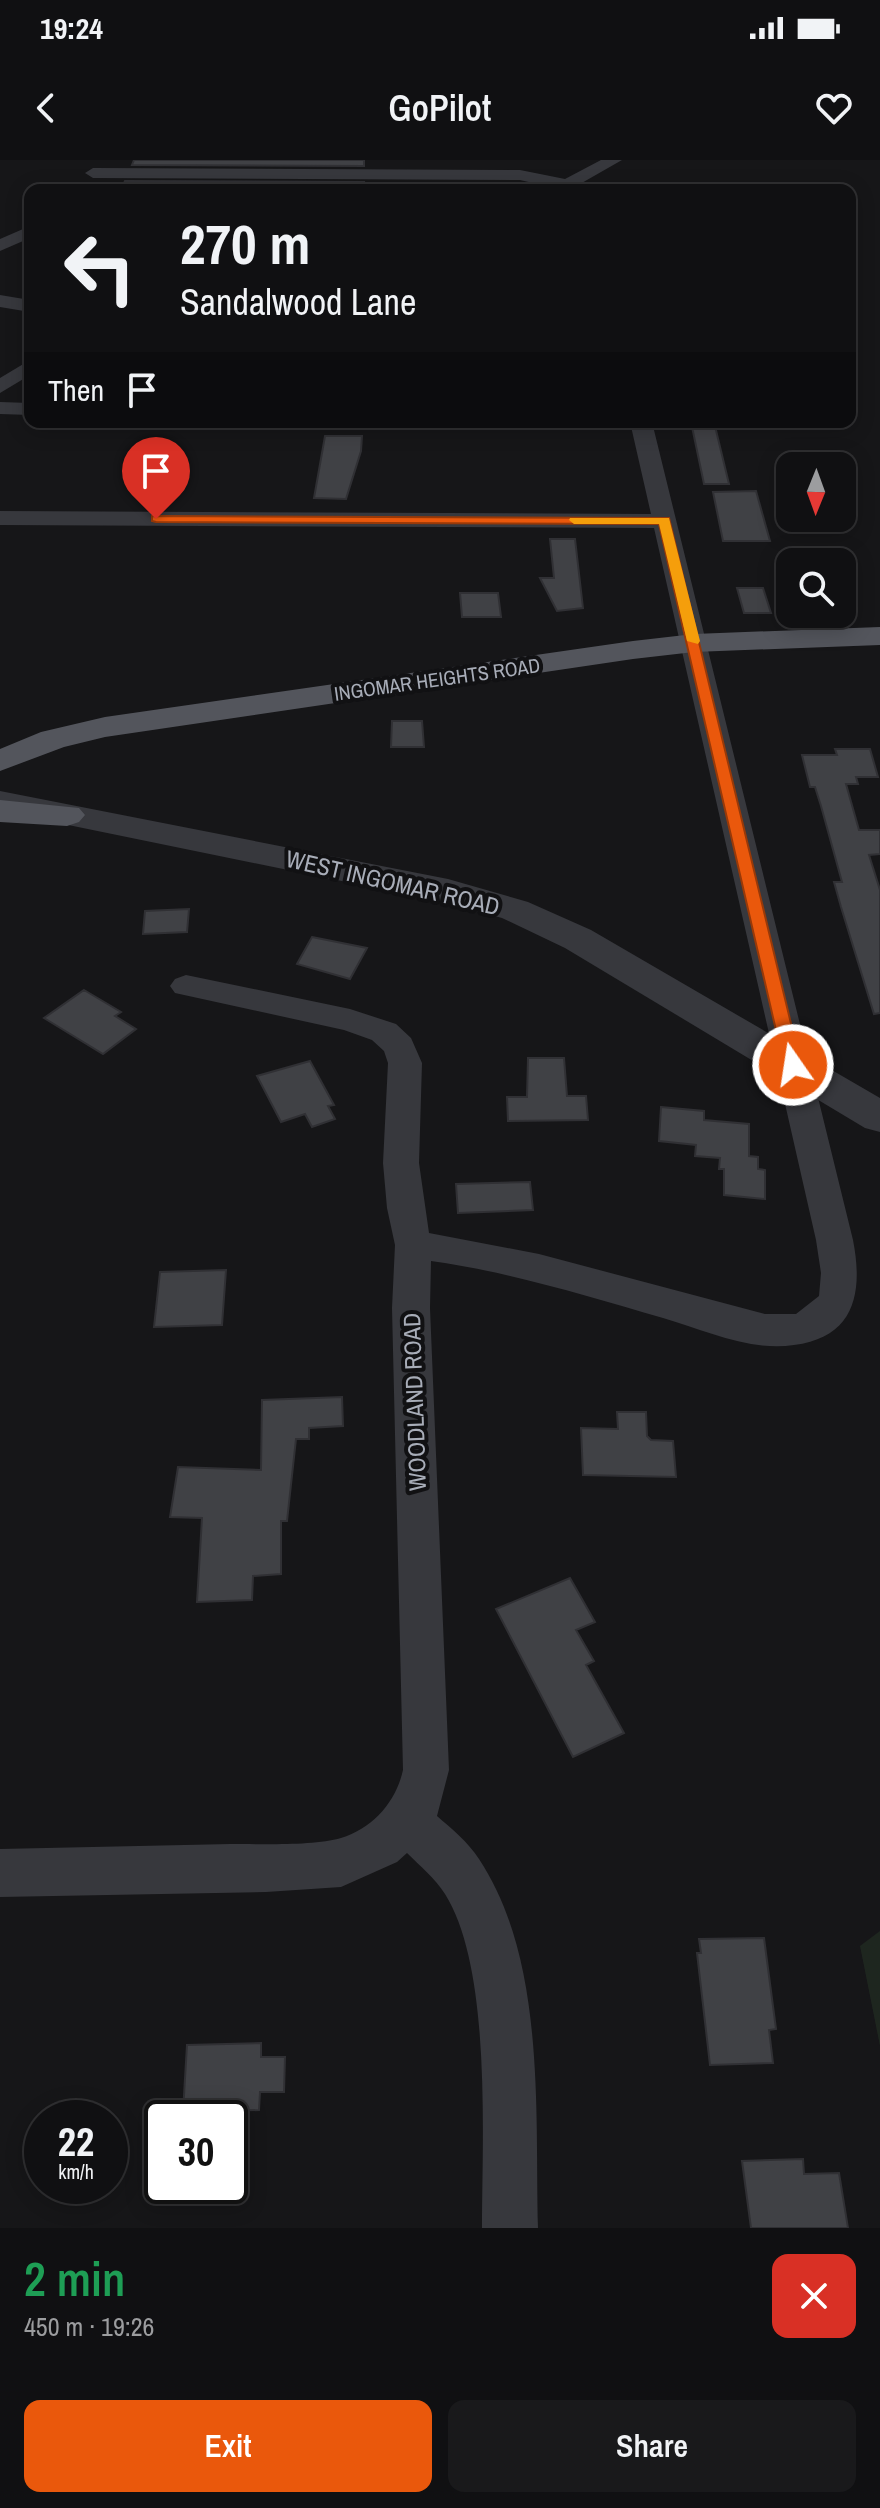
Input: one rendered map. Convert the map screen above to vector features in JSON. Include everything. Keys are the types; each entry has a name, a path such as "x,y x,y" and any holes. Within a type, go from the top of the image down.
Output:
{"main road":[{"name":"INGOMAR HEIGHTS ROAD","path":"0,761 53,739 105,727 694,643 880,636"},
{"path":"0,811 67,815"}],"street":[{"path":"578,184 614,160"},
{"path":"95,167 438,167 520,175 560,184"},
{"path":"0,246 24,234"},
{"path":"0,301 24,305"},
{"path":"0,387 24,370"},
{"path":"0,408 24,409"},
{"path":"413,1245 511,1260 729,1321 778,1330 795,1330 823,1318 838,1296 841,1279 793,1065 642,428"},
{"path":"0,518 664,521"},
{"name":"WEST INGOMAR ROAD","path":"0,801 420,885 515,910 627,966 880,1117"},
{"name":"WOODLAND ROAD","path":"0,1873 266,1868 341,1863 380,1845 407,1821 420,1799 426,1770 411,1308 413,1245 405,1208 401,1163 406,1077 403,1054 384,1032 350,1020 186,986"},
{"path":"407,1821 462,1876 479,1907 494,1947 504,2058 510,2228"}],"shaded area":[{"path":"880,1931 880,2046 860,1946"}],"building":[{"path":"134,160 364,160 364,166 132,165"},
{"path":"125,181 364,182 364,184 124,184"},
{"path":"692,428 715,428 729,484 704,484"},
{"path":"325,436 362,436 361,451 346,499 314,498"},
{"path":"756,491 770,541 723,541 713,492"},
{"path":"550,539 575,539 583,608 557,611 540,578 554,578"},
{"path":"737,588 763,588 771,613 744,613"},
{"path":"460,593 498,593 501,617 462,617"},
{"path":"392,721 422,721 424,747 391,747"},
{"path":"835,749 870,749 878,777 856,777 858,784 846,784 859,830 880,830 880,854 869,855 880,890 880,1013 874,1014 834,882 842,882 821,806 815,787 810,787 802,755 837,755"},
{"path":"189,909 187,932 143,934 145,911"},
{"path":"312,937 367,948 350,979 297,964"},
{"path":"84,990 121,1012 115,1016 136,1029 103,1054 44,1018"},
{"path":"528,1058 564,1058 567,1096 586,1096 588,1120 508,1121 507,1097 527,1097"},
{"path":"310,1061 334,1105 328,1106 335,1119 312,1127 305,1114 281,1122 257,1076"},
{"path":"661,1107 704,1111 704,1120 749,1124 749,1156 758,1157 758,1169 765,1170 765,1199 724,1195 724,1169 719,1169 720,1158 695,1156 696,1145 659,1141"},
{"path":"530,1182 533,1210 458,1213 456,1184"},
{"path":"226,1270 222,1325 154,1327 160,1272"},
{"path":"342,1397 343,1426 309,1428 309,1439 296,1439 287,1521 281,1521 281,1574 253,1576 252,1600 197,1602 202,1518 170,1517 178,1467 261,1470 262,1400"},
{"path":"617,1412 646,1412 647,1436 651,1440 673,1441 676,1477 583,1475 581,1428 618,1429"},
{"path":"570,1578 595,1622 576,1630 594,1661 586,1665 624,1733 573,1757 496,1609"},
{"path":"764,1938 776,2029 769,2030 773,2063 710,2065 697,1953 701,1953 699,1939"},
{"path":"261,2043 261,2057 285,2057 284,2092 260,2092 259,2110 248,2110 248,2100 184,2100 187,2045"},
{"path":"803,2159 804,2174 839,2173 848,2228 751,2228 742,2161"}],"slow traffic":[{"path":"574,520 664,521 694,641"}],"route":[{"path":"156,519 664,521 793,1065"}]}
